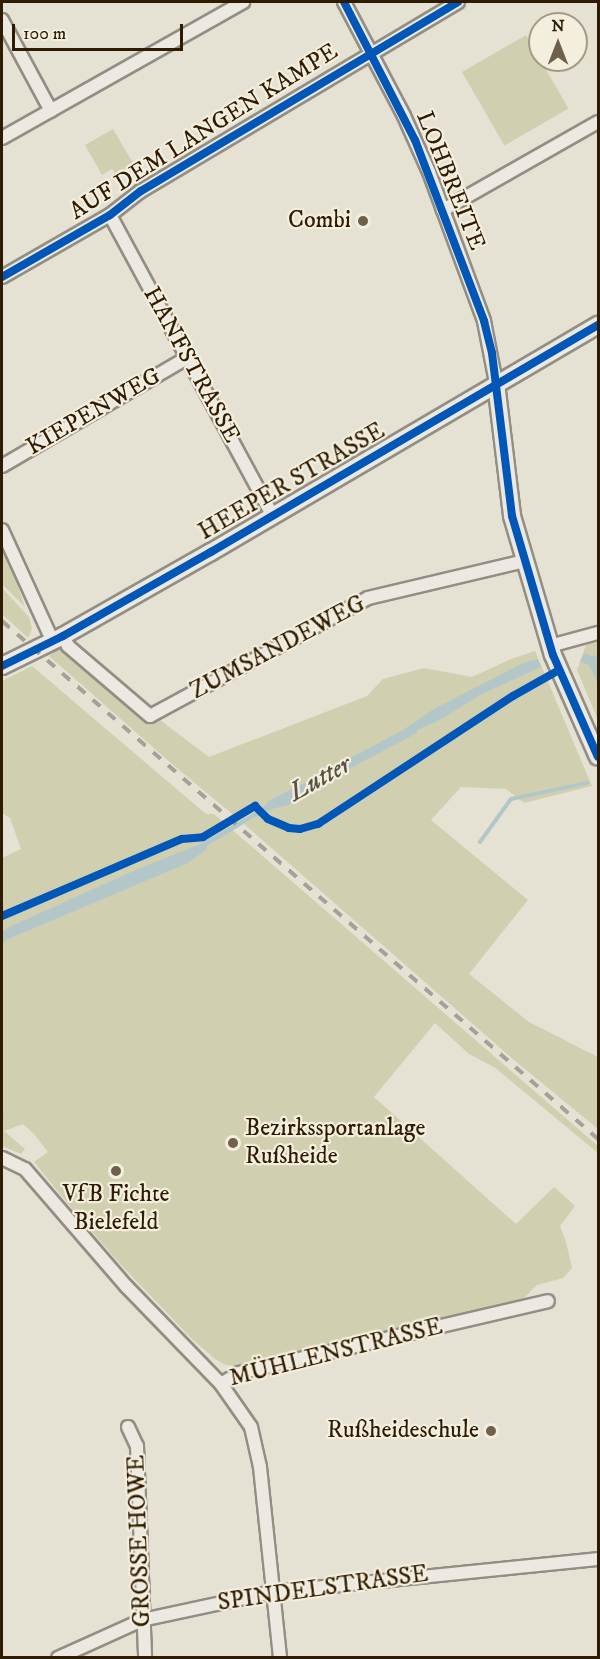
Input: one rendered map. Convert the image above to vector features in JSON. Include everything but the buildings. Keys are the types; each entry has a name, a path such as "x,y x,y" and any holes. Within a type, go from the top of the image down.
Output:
{"main road":[{"name":"HEEPER STRASSE","path":"2,666 58,639 273,516 598,325"},
{"path":"496,383 506,483 524,561 550,646 598,757"}],"street":[{"path":"2,138 243,2"},
{"name":"LOHBREITE","path":"344,2 372,52 415,140 443,210 484,321 496,383"},
{"name":"AUF DEM LANGEN KAMPE","path":"2,277 110,215 141,191 458,2"},
{"path":"2,20 51,111"},
{"path":"443,210 598,122"},
{"name":"HANFSTRASSE","path":"110,215 273,516"},
{"name":"KIEPENWEG","path":"2,466 187,358"},
{"path":"2,530 58,639"},
{"name":"ZUMSANDEWEG","path":"58,639 150,716 368,598 524,561"},
{"path":"550,646 598,633"},
{"name":"MÜHLENSTRASSE","path":"2,1158 25,1169 126,1286 221,1384 239,1373 548,1301"},
{"path":"221,1384 251,1427 256,1444 280,1658"},
{"name":"GROSSE HOWE","path":"128,1427 136,1446 145,1658"},
{"name":"SPINDELSTRASSE","path":"58,1658 142,1620 177,1610 273,1592 598,1559"}],"green space":[{"path":"526,35 528,38 528,72 547,72 568,109 504,146 462,72"},
{"path":"113,129 136,168 118,179 112,169 102,175 85,145"},
{"path":"2,546 9,561 25,607 2,584"},
{"path":"2,588 29,617 32,629 28,638 2,614"},
{"path":"598,642 598,720 577,670 586,645"},
{"path":"62,646 209,757 367,696 383,679 424,668 472,677 535,651 592,786 524,803 506,789 461,787 431,820 528,900 469,974 529,1022 598,1057 598,1129 514,1060 244,824 261,814 229,827 598,1146 598,1153 494,1067 469,1054 435,1023 374,1097 516,1224 554,1187 575,1206 560,1226 572,1268 563,1278 537,1285 520,1302 241,1366 226,1365 215,1359 192,1339 121,1265 73,1210 34,1162 48,1152 34,1134 23,1124 4,1131 25,1149 21,1154 2,1146 2,858 21,849 10,818 2,813 2,681 32,666 206,814 214,814 228,826 254,808 250,803 247,810 237,818 172,764 49,656"}],"water":[{"path":"584,653 592,656 598,655 598,684 589,665 580,662"},
{"name":"Lutter","path":"538,659 541,667 482,694 438,721 417,730 417,733 309,790 288,805 272,809 252,819 207,846 207,849 188,863 6,940 2,945 2,932 9,927 202,843 261,809 270,800 349,761 350,758 403,730 432,710 523,663"}],"waterway":[{"path":"480,842 511,799 587,783"}],"railway":[{"path":"2,621 598,1139"}],"cycle path":[{"path":"344,2 415,140 484,321 492,353 512,516 553,655 598,757"},
{"path":"2,277 110,215 141,191 458,2"},
{"path":"2,666 63,636 211,552 598,325"},
{"path":"2,916 182,839 203,837 255,806 268,819 289,828 300,829 318,824 513,696 559,670"}],"place":[{"name":"Combi","path":"363,221"},
{"name":"Bezirkssportanlage Rußheide","path":"233,1143"},
{"name":"VfB Fichte Bielefeld","path":"116,1171"},
{"name":"Rußheideschule","path":"491,1431"}]}
